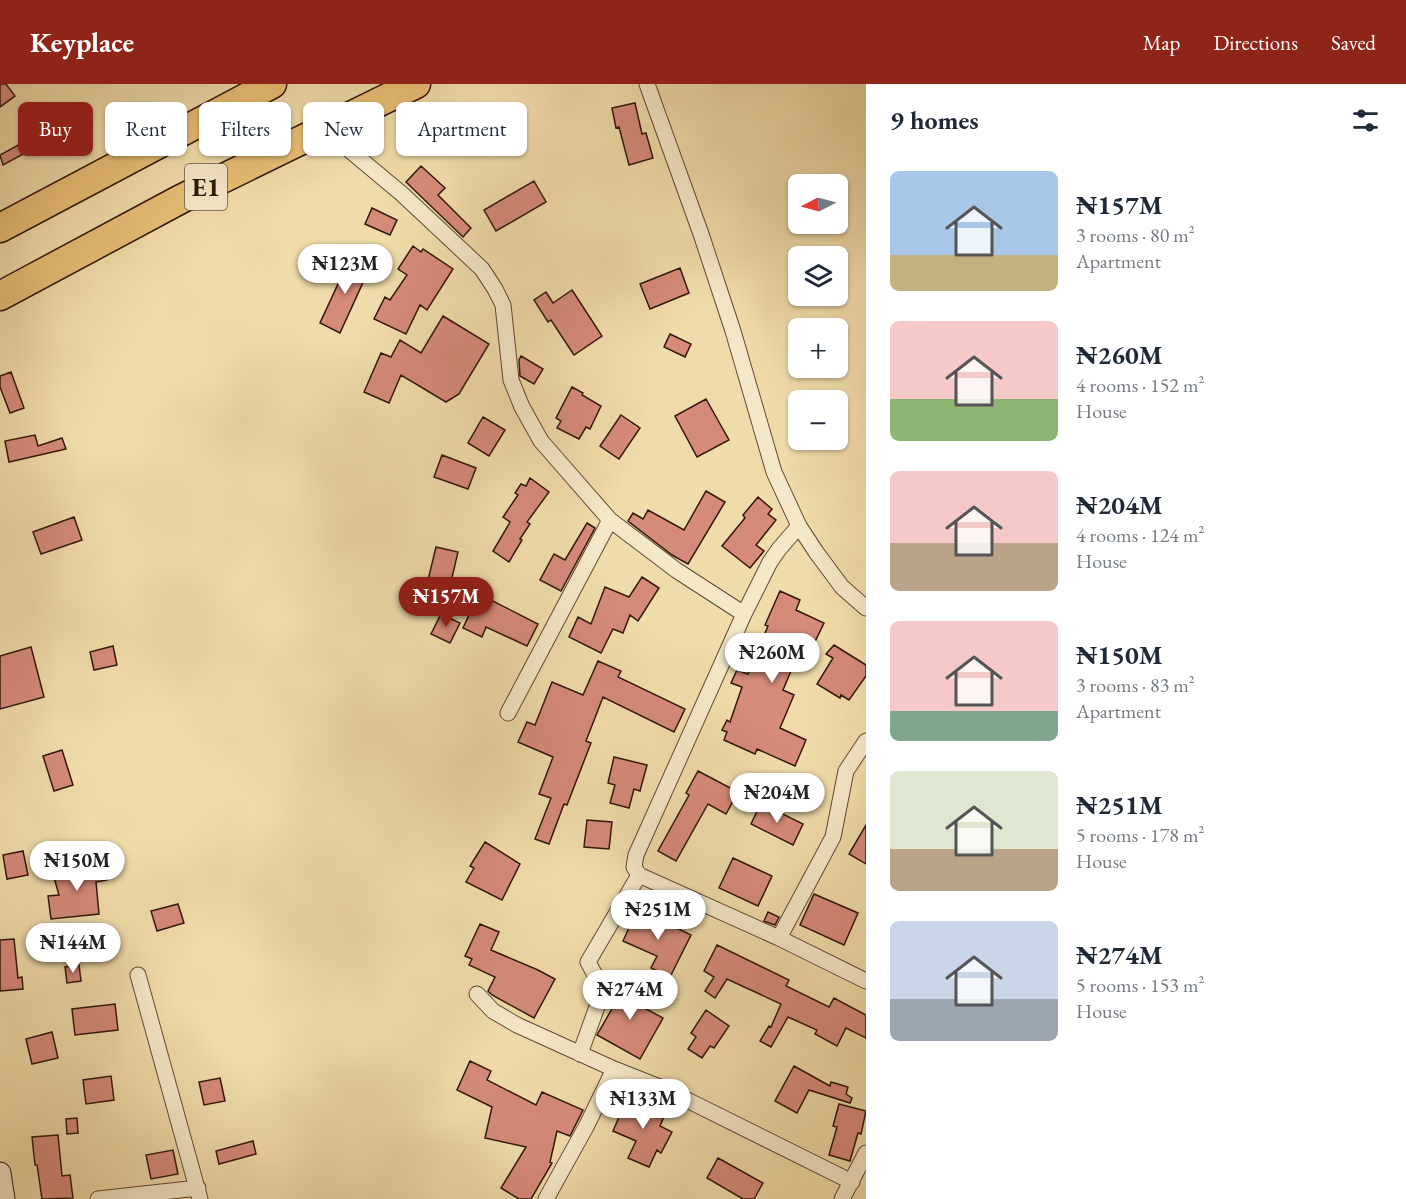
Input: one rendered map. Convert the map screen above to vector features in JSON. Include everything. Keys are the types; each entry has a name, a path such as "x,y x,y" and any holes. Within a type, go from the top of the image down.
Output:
{"highway":[{"name":"E1","path":"0,228 272,84"},
{"name":"E1","path":"378,102 416,84"},
{"name":"E1","path":"0,296 181,199 303,138"}],"main road":[{"path":"0,1173 4,1199"}],"street":[{"path":"647,84 702,234 774,472 799,526 842,586 866,608"},
{"path":"357,156 402,194 482,269 495,289 503,305 510,380 541,441 610,520 676,570 744,614"},
{"path":"508,713 610,520"},
{"path":"799,526 778,549 744,614 636,855 634,867 639,875 779,938 866,981"},
{"path":"779,938 833,837 846,771 866,741"},
{"path":"580,1054 603,990 588,962 639,875"},
{"path":"98,1199 199,1194 138,975"},
{"path":"477,994 493,1011 517,1025 614,1069 667,1090 852,1182"},
{"path":"546,1199 587,1125 614,1069"},
{"path":"842,1199 866,1153"}],"building":[{"path":"0,84 6,84 15,96 0,107"},
{"path":"635,103 642,134 646,133 653,158 629,165 619,127 616,128 612,108"},
{"path":"18,145 20,156 3,165 0,155"},
{"path":"421,166 445,188 438,195 471,228 463,237 406,182"},
{"path":"534,181 546,202 496,231 484,210"},
{"path":"372,208 397,220 390,235 365,224"},
{"path":"413,246 421,252 423,249 453,269 427,310 420,305 406,334 374,319 385,297 390,300 407,275 398,269"},
{"path":"350,258 370,267 340,333 320,323"},
{"path":"680,268 689,293 650,309 640,284"},
{"path":"572,290 602,336 574,355 551,320 548,322 534,300 546,292 553,303"},
{"path":"443,316 489,344 459,394 446,402 401,375 389,403 364,392 381,353 391,357 400,340 421,353"},
{"path":"670,334 691,344 685,357 664,347"},
{"path":"521,356 543,369 534,384 520,376"},
{"path":"11,372 24,408 10,413 0,387 0,376"},
{"path":"572,387 601,406 590,429 586,427 579,439 557,428 561,421 556,418"},
{"path":"706,399 729,440 697,457 675,416"},
{"path":"621,415 640,428 619,459 600,446"},
{"path":"483,417 505,430 489,456 468,443"},
{"path":"35,435 38,446 62,438 66,449 9,462 5,441"},
{"path":"442,455 476,468 468,489 434,477"},
{"path":"530,478 549,492 527,522 530,524 509,562 493,551 510,522 503,517 518,495 515,493 521,484 526,486"},
{"path":"706,491 725,502 688,564 672,555 628,521 633,513 643,519 648,510 684,530"},
{"path":"758,497 772,509 768,514 776,520 756,545 764,551 750,568 722,546 745,518 743,515"},
{"path":"74,517 82,540 41,554 33,532"},
{"path":"587,523 595,528 561,591 540,580 554,554 565,560"},
{"path":"436,547 458,552 450,586 428,580"},
{"path":"642,577 659,588 638,621 630,615 623,633 613,629 601,653 569,637 578,617 591,624 605,587 629,597"},
{"path":"780,591 800,600 796,610 824,623 810,652 801,647 783,690 794,695 780,728 806,740 795,766 757,749 755,754 724,740 727,732 722,730 727,720 730,722 742,687 731,683 737,670 748,674"},
{"path":"479,594 538,624 527,646 486,627 482,637 463,628"},
{"path":"441,614 460,623 450,643 431,634"},
{"path":"834,645 866,665 866,676 849,700 841,695 840,698 817,684 833,658 826,654"},
{"path":"113,646 117,665 94,670 90,652"},
{"path":"31,647 44,697 0,709 0,656"},
{"path":"598,661 621,671 618,677 685,709 674,732 603,697 586,741 591,743 549,844 535,839 551,798 539,794 553,757 518,742 527,722 535,725 552,682 583,695"},
{"path":"62,750 73,785 54,791 43,756"},
{"path":"614,757 647,765 640,791 634,789 629,808 610,803 615,785 608,783"},
{"path":"698,771 738,792 726,814 708,804 676,861 658,851 689,795 686,793"},
{"path":"761,803 803,824 793,845 751,824"},
{"path":"587,820 612,822 609,849 584,847"},
{"path":"866,825 866,864 849,854"},
{"path":"485,842 520,864 502,900 466,882 474,868 470,866"},
{"path":"23,851 28,875 7,879 3,855"},
{"path":"733,858 772,876 758,906 719,888"},
{"path":"102,861 107,880 96,882 99,914 51,919 48,896 59,895 53,874"},
{"path":"814,894 858,913 844,945 800,925"},
{"path":"178,904 184,923 157,931 151,911"},
{"path":"643,911 691,935 670,977 651,968 657,956 623,941 634,917 639,919"},
{"path":"768,912 779,917 775,925 764,921"},
{"path":"480,924 499,932 491,950 555,979 534,1018 492,995 488,991 495,977 469,965 472,959 465,956"},
{"path":"14,939 18,978 22,977 23,989 0,991 0,940"},
{"path":"717,945 789,980 786,986 829,1007 834,998 866,1015 866,1038 846,1028 837,1046 815,1034 817,1030 788,1017 771,1047 760,1041 769,1026 771,1027 781,1004 727,979 715,998 705,991 714,977 704,971"},
{"path":"79,965 81,981 67,983 65,967"},
{"path":"623,975 644,987 635,1003 663,1018 640,1059 597,1035 621,993 615,990"},
{"path":"115,1004 118,1030 75,1035 72,1009"},
{"path":"706,1010 729,1026 714,1048 710,1046 702,1058 688,1049 696,1037 691,1033"},
{"path":"52,1032 58,1058 32,1064 26,1039"},
{"path":"470,1061 491,1071 487,1080 536,1105 542,1092 583,1110 570,1136 557,1131 550,1162 552,1163 531,1199 519,1199 501,1188 526,1147 485,1138 492,1107 457,1090"},
{"path":"794,1066 830,1086 831,1082 848,1087 846,1094 852,1098 850,1103 809,1090 797,1113 775,1101"},
{"path":"111,1076 114,1100 86,1104 83,1080"},
{"path":"220,1078 225,1101 204,1105 199,1082"},
{"path":"636,1095 652,1104 651,1107 665,1114 660,1126 672,1132 661,1153 657,1150 649,1167 628,1158 636,1141 613,1131 625,1103 631,1105"},
{"path":"839,1104 866,1111 861,1134 858,1133 850,1161 829,1155 837,1127 833,1126"},
{"path":"77,1118 78,1133 67,1134 66,1119"},
{"path":"58,1135 62,1176 70,1175 73,1198 42,1199 32,1137"},
{"path":"253,1141 256,1154 219,1164 216,1151"},
{"path":"173,1150 178,1174 151,1179 146,1155"},
{"path":"718,1158 763,1183 754,1199 743,1199 707,1178"}]}
